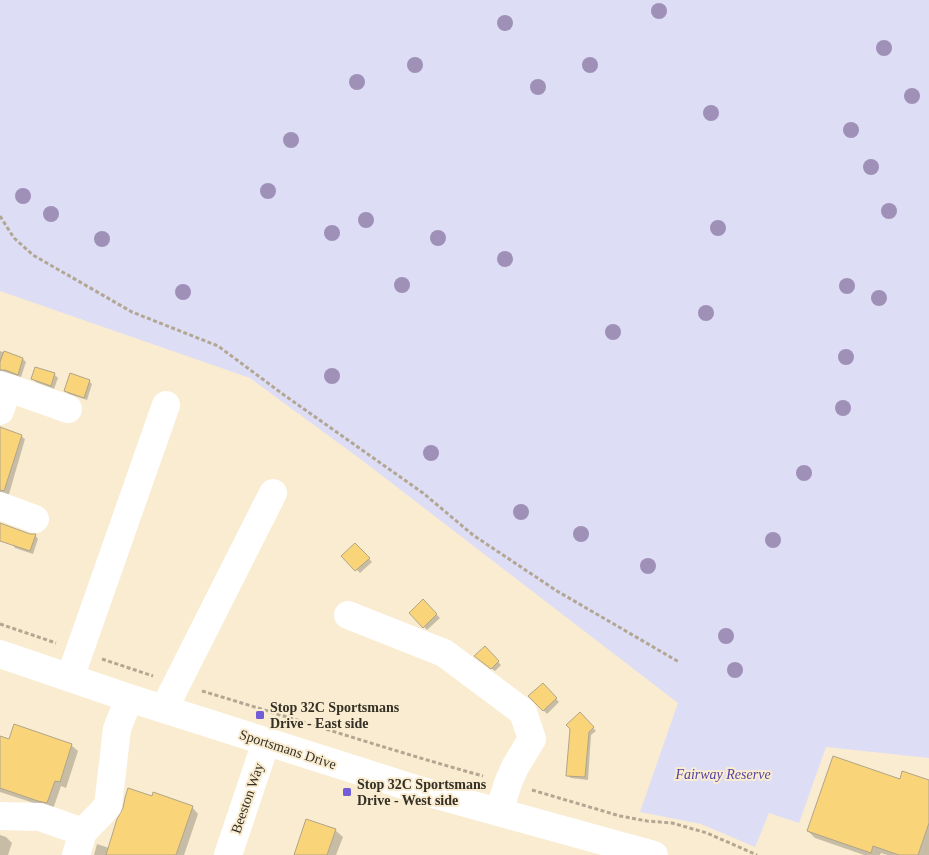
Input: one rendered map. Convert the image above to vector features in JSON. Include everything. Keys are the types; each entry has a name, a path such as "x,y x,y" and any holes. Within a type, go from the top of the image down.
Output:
{"street":[{"path":"3,395 68,409"},
{"path":"70,678 166,406"},
{"path":"164,709 273,493"},
{"path":"0,506 35,519"},
{"path":"348,615 444,653 523,712 532,739 515,767 499,812"},
{"name":"Sportsmans Drive","path":"0,654 129,698 422,791 654,855"},
{"path":"0,816 40,817 80,844 108,806 117,729 129,698"},
{"name":"Beeston Way","path":"228,855 266,742"}],"path":[{"path":"0,216 14,238 33,255 132,312 218,346 423,493 473,535 557,591 678,662"},
{"path":"0,624 177,684 420,758 620,816 672,823 707,833 757,855"}],"green space":[{"name":"Fairway Reserve","path":"0,0 929,0 929,758 826,747 799,823 769,813 755,847 701,824 640,812 678,703 363,461 250,378 0,291"}],"building":[{"path":"4,351 23,358 18,375 0,370 0,362"},
{"path":"35,367 55,373 51,386 31,379"},
{"path":"70,373 90,380 84,398 64,391"},
{"path":"0,427 22,435 4,491 0,490"},
{"path":"0,523 30,534 36,534 30,551 0,541"},
{"path":"355,543 370,558 355,571 341,556"},
{"path":"423,599 437,614 423,628 409,613"},
{"path":"485,646 499,661 491,669 474,656"},
{"path":"543,683 557,698 543,711 528,696"},
{"path":"580,712 594,727 589,732 585,777 566,776 570,729 566,725"},
{"path":"14,724 72,744 60,782 55,781 47,803 0,788 0,736 9,739"},
{"path":"833,756 900,779 902,771 929,780 929,823 918,855 899,855 873,846 871,853 807,831"},
{"path":"128,788 152,796 153,792 193,806 176,855 106,855"},
{"path":"306,819 336,829 327,855 294,855"}],"place":[{"name":"Stop 32C Sportsmans Drive - East side","path":"260,715"},
{"name":"Stop 32C Sportsmans Drive - West side","path":"347,792"}]}
